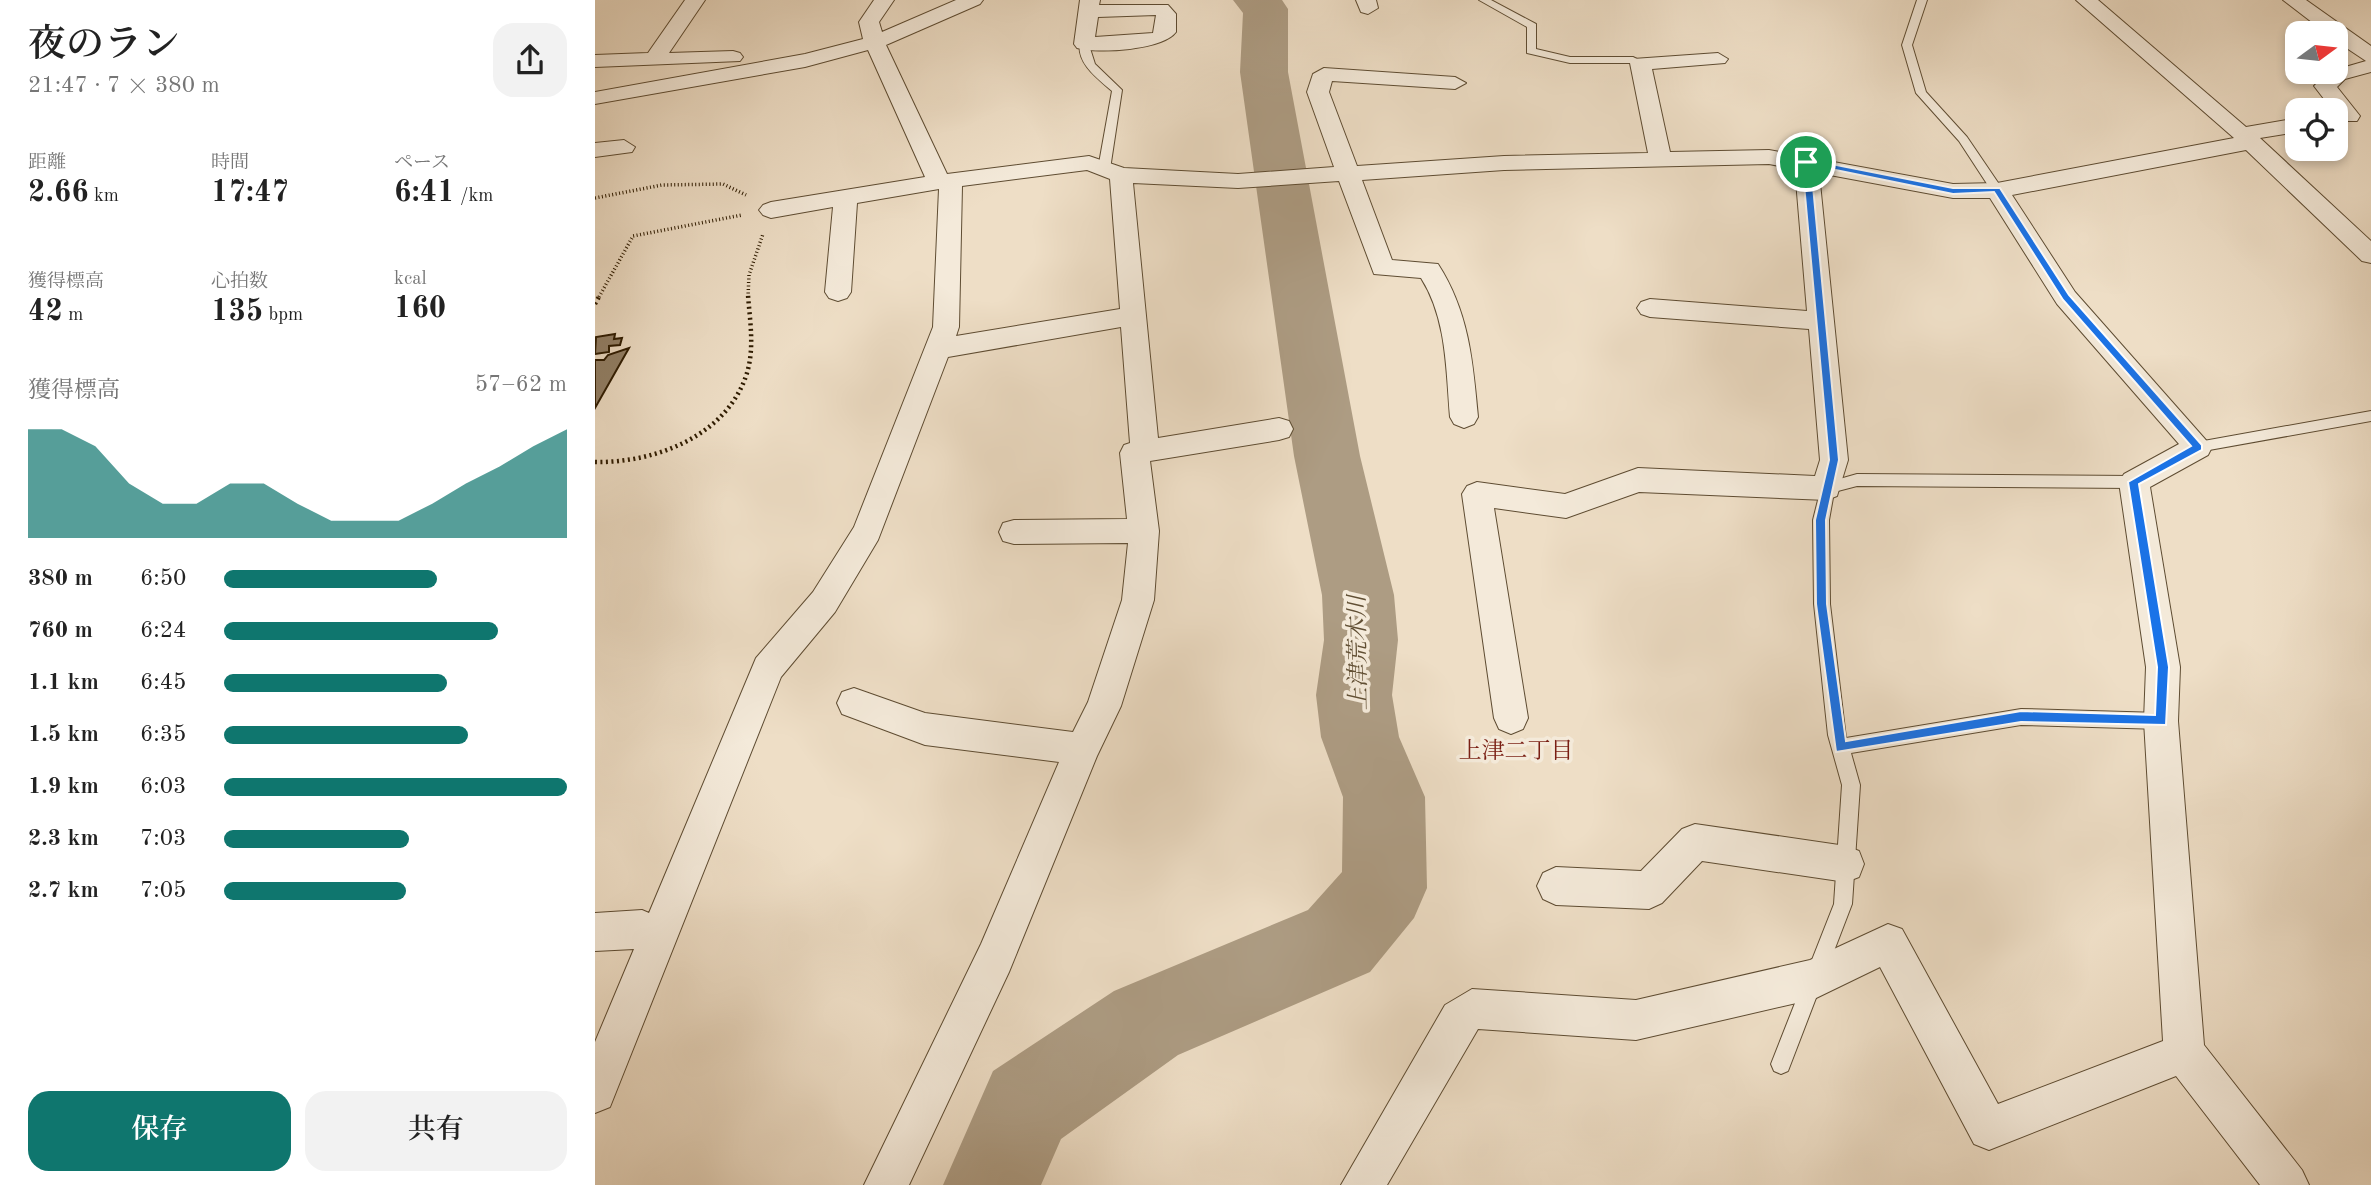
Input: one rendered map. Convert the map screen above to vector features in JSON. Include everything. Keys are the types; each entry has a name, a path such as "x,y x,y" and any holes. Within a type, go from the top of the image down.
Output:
{"street":[{"path":"654,59 695,0"},
{"path":"851,48 849,19 864,0"},
{"path":"595,1092 768,668 824,602 867,531 946,327 945,181 874,41 869,22 884,0"},
{"path":"595,98 851,48 973,0"},
{"path":"2086,0 2246,138 2371,255"},
{"path":"2293,0 2371,57"},
{"path":"1090,6 1161,9 1166,13 1166,32 1151,40 1084,44 1090,6"},
{"path":"595,61 733,56 735,72"},
{"path":"1660,158 1640,62 1718,59"},
{"path":"2331,98 2325,86 2338,74 2371,66"},
{"path":"1455,83 1324,74 1318,92 1383,268 1429,270 1442,288 1453,318 1464,416"},
{"path":"2348,117 2371,113"},
{"path":"771,210 945,181 1089,163 1112,172 1238,181 1349,172 1660,158 1769,157 1953,191 1997,190 2285,128"},
{"path":"595,150 624,147"},
{"path":"1511,718 1478,494 1566,506 1638,480 1827,488 1834,460 1806,162"},
{"path":"1112,172 1133,316 1145,451"},
{"path":"1997,190 2066,298 2198,447 2134,482 2163,667 2161,721 2184,1053 2287,1185"},
{"path":"838,292 846,197"},
{"path":"1650,309 1821,321"},
{"path":"937,349 1133,316"},
{"path":"886,1185 995,958 1082,749 1104,706 1138,600 1144,531 1134,453 1279,429"},
{"path":"1014,532 1144,531"},
{"path":"854,703 925,729 1082,749"},
{"path":"1556,886 1649,890 1695,842 1846,864"},
{"path":"595,932 642,929"},
{"path":"1363,1185 1459,1019 1472,1009 1636,1020 1814,979 1888,943 1990,1129 2184,1053"}],"lane":[{"path":"1484,0 1532,26 1531,51 1570,60 1640,62"},
{"path":"1921,0 1907,46 1921,93 1963,139 1997,190"},
{"path":"1084,44 1084,55 1092,68 1117,90 1112,172"},
{"path":"2198,447 2371,416"},
{"path":"1781,1064 1843,904 1851,785 1840,747 1822,604 1821,520 1827,488 1857,480 2134,482"},
{"path":"1840,747 2021,717 2161,721"}],"path":[{"path":"595,198 662,185 723,184 771,210"},
{"path":"595,304 633,236 771,210"},
{"path":"595,462 622,463 642,460 686,442 723,416 742,390 752,336 748,276 771,210"}],"building":[{"path":"615,334 614,339 622,338 620,345 609,346 609,352 595,354 596,337"},
{"path":"629,348 595,408 595,360 604,360 608,355"}],"waterway":[{"name":"上津荒木川","path":"992,1185 1027,1105 1146,1023 1339,941 1384,888 1384,797 1360,737 1354,695 1361,640 1358,595 1327,456 1312,350 1264,72 1266,9 1255,0"}],"district":[{"name":"上津二丁目","path":"1516,750"}],"route":[{"path":"1806,162 1953,191 1997,190 2066,298 2198,447 2134,482 2163,667 2161,721 2021,717 1840,747 1836,735 1822,604 1821,520 1834,460 1806,162"}]}
